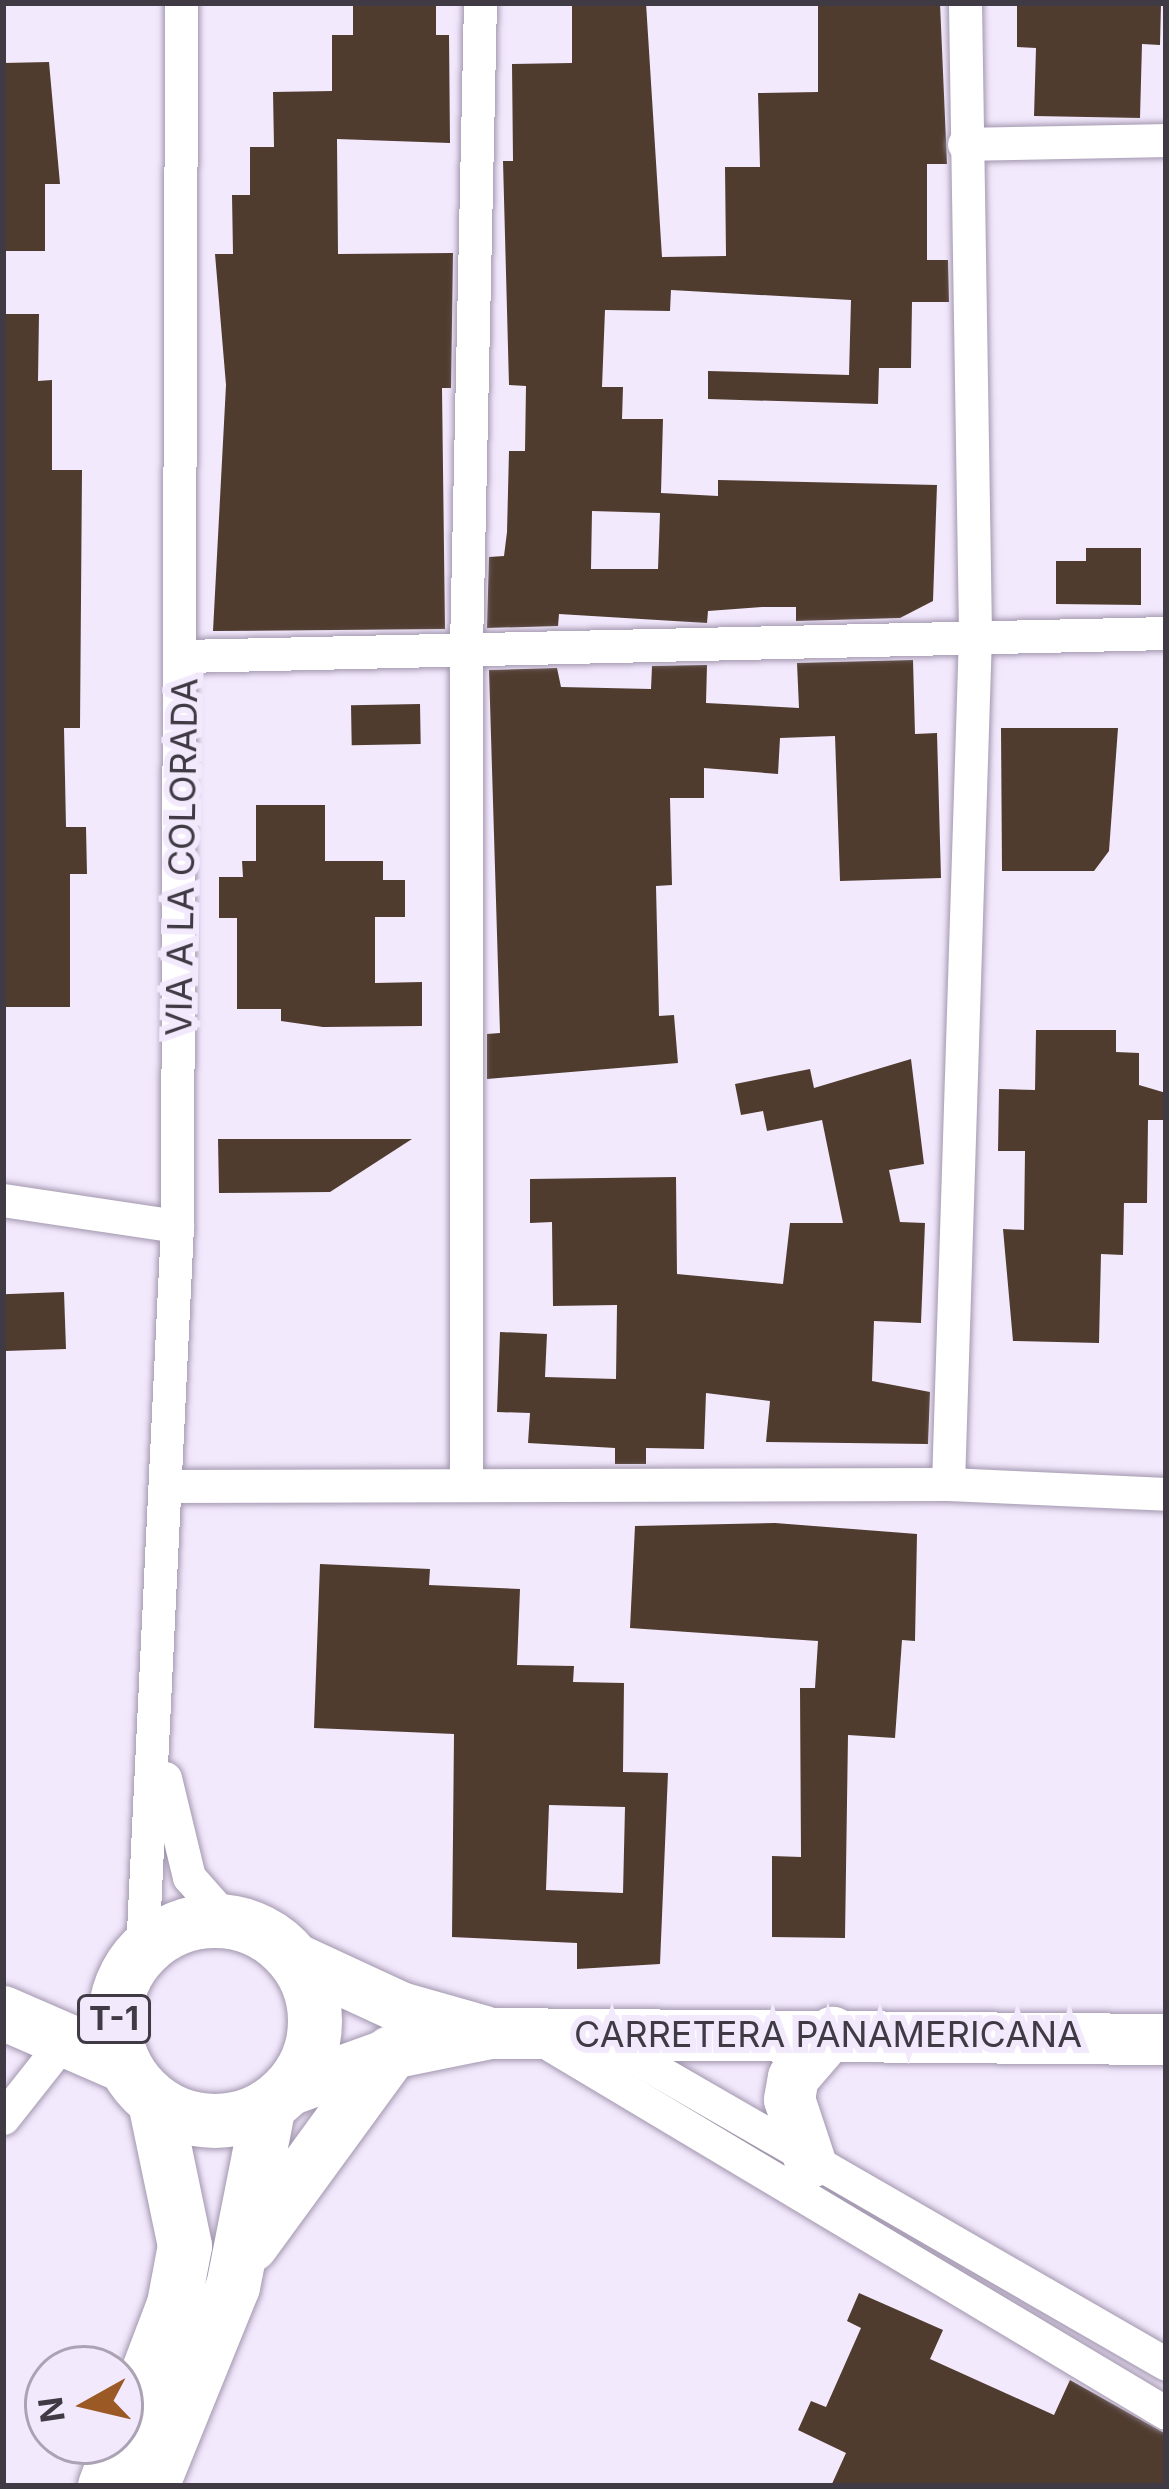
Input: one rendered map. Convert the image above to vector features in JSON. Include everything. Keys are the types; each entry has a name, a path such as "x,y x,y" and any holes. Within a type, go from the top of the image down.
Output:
{"highway":[{"path":"152,2486 240,2262 278,2098 315,2024 292,1957 229,1922"},
{"name":"T-1","path":"6,2013 90,1993 182,1926 229,1922"},
{"name":"T-1","path":"105,2486 174,2304 185,2246 140,2084 114,2018 134,1962"},
{"name":"T-1","path":"6,2013 67,2037 140,2084 212,2122 278,2098"},
{"path":"240,2262 391,2053"}],"main road":[{"name":"CARRETERA PANAMERICANA","path":"292,1957 400,2007 510,2032"},
{"name":"CARRETERA PANAMERICANA","path":"278,2098 391,2053 510,2032 1166,2039"},
{"path":"810,2162 789,2099 793,2078 832,2032"}],"street":[{"name":"VIA A LA COLORADA","path":"134,1962 154,1711 177,1226 184,656 181,3"},
{"path":"466,1482 466,648 480,3"},
{"path":"948,1484 975,633 965,3"},
{"path":"964,144 1166,140"},
{"path":"184,656 975,633 1166,633"},
{"path":"3,1200 177,1226"},
{"path":"165,1486 948,1484 1166,1494"},
{"name":"VIA A LA COLORADA","path":"154,1711 176,1848 229,1922"},
{"path":"510,2032 1166,2413"},
{"path":"595,2034 1166,2364"},
{"path":"3,2118 67,2037"}],"building":[{"path":"353,3 436,3 436,35 449,35 450,143 337,139 338,254 453,253 451,388 442,388 445,629 213,631 226,385 215,254 233,254 232,195 250,195 250,147 274,147 273,92 332,91 332,35 353,35"},
{"path":"572,3 646,3 662,257 726,256 725,167 760,167 758,93 818,92 818,3 940,3 947,164 927,164 927,260 948,260 949,302 912,302 911,368 879,368 878,404 708,399 708,371 849,375 851,300 671,290 670,311 605,310 602,387 623,387 622,419 663,419 661,493 718,496 718,480 937,485 933,601 900,618 796,621 796,607 762,607 708,611 707,623 559,614 558,626 487,628 489,557 504,556 507,532 509,451 525,451 526,386 509,385 503,161 513,161 512,64 572,63","holes":["592,511 660,513 658,569 591,569"]},
{"path":"1017,3 1161,3 1160,45 1142,44 1140,118 1034,116 1036,48 1017,47"},
{"path":"49,62 60,184 45,184 45,251 3,251 3,63"},
{"path":"3,314 39,314 38,381 52,380 52,470 82,470 80,728 64,728 66,827 86,827 87,874 70,874 70,1007 3,1007"},
{"path":"1086,548 1141,548 1141,605 1056,604 1056,561 1086,561"},
{"path":"913,660 915,734 937,733 941,878 840,881 835,736 780,738 778,774 704,768 704,798 670,798 672,885 656,886 659,1016 674,1015 678,1063 487,1079 487,1034 500,1033 489,670 557,668 561,687 651,689 652,666 707,665 706,703 799,708 797,663"},
{"path":"420,704 421,744 352,745 351,705"},
{"path":"1001,728 1118,728 1109,851 1094,871 1002,871"},
{"path":"256,805 325,805 325,861 383,861 383,880 405,880 405,917 375,917 375,983 422,982 422,1026 323,1027 281,1021 281,1009 237,1009 237,918 219,918 219,877 243,877 242,861 256,861"},
{"path":"1036,1030 1116,1030 1116,1052 1139,1053 1139,1085 1166,1093 1166,1120 1148,1120 1147,1203 1124,1203 1123,1255 1101,1254 1099,1343 1013,1341 1003,1229 1024,1230 1025,1151 998,1151 999,1089 1035,1090"},
{"path":"911,1059 924,1164 889,1170 900,1222 925,1223 921,1323 874,1321 872,1381 930,1392 928,1444 766,1442 770,1401 706,1393 704,1449 646,1448 646,1464 615,1464 615,1448 528,1443 530,1413 497,1412 500,1332 547,1334 545,1377 616,1379 617,1305 553,1306 552,1222 530,1223 530,1179 676,1177 677,1274 783,1284 790,1223 843,1223 822,1120 767,1131 763,1111 741,1115 735,1084 810,1069 814,1088"},
{"path":"218,1139 412,1139 330,1192 219,1193"},
{"path":"64,1292 66,1349 5,1351 3,1294"},
{"path":"775,1523 917,1534 915,1641 902,1640 895,1738 848,1735 845,1938 772,1937 772,1856 801,1857 800,1688 815,1688 818,1641 630,1628 635,1526"},
{"path":"320,1564 430,1569 429,1585 520,1589 517,1665 574,1666 573,1682 624,1683 623,1772 668,1773 660,1964 577,1969 577,1943 452,1937 454,1734 314,1728","holes":["549,1805 625,1807 623,1893 546,1890"]},
{"path":"859,2293 943,2330 930,2359 1054,2415 1070,2380 1166,2434 1166,2486 831,2486 846,2453 798,2430 811,2401 826,2407 861,2328 847,2321"}]}
